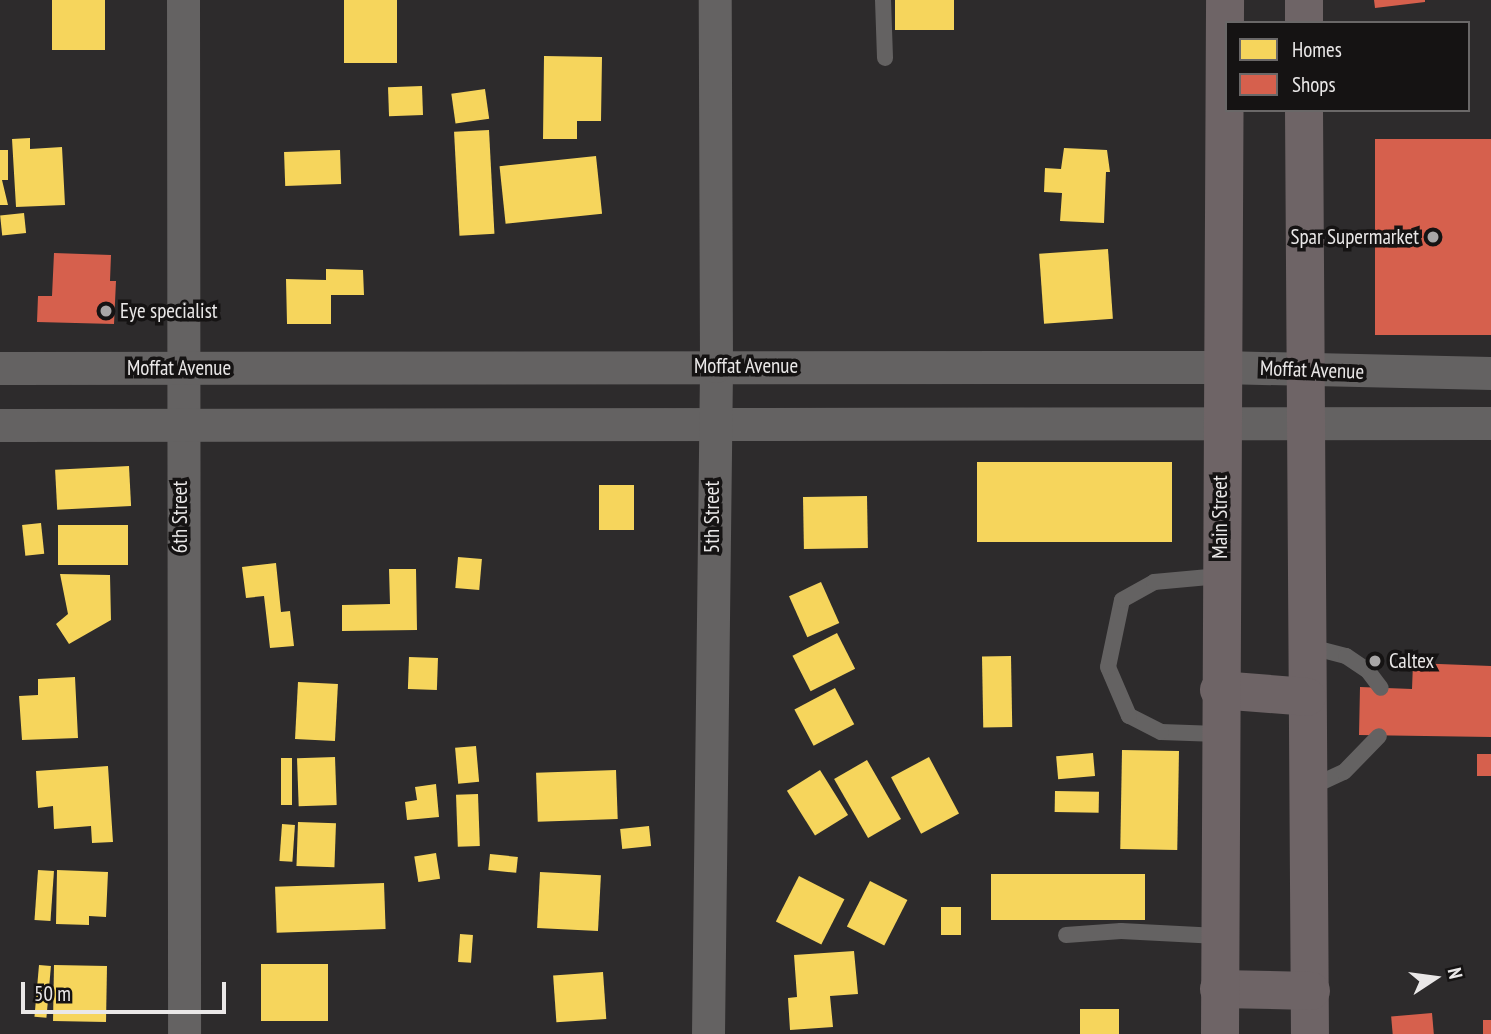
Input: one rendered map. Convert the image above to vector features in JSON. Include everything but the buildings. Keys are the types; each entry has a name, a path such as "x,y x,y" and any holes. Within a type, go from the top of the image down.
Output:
{"highway":[{"name":"Main Street","path":"1220,1034 1218,734 1225,0"},
{"path":"1304,0 1304,21"},
{"path":"1304,112 1303,422 1310,1034"},
{"path":"1219,690 1307,696"},
{"path":"1219,989 1311,991"}],"street":[{"name":"6th Street","path":"183,0 180,426 184,1034"},
{"name":"5th Street","path":"708,1034 713,424 716,366 715,0"},
{"name":"Moffat Avenue","path":"0,368 1221,367 1491,373"},
{"path":"0,425 1491,423"}],"lane":[{"path":"883,0 884,58"},
{"path":"1218,734 1161,732 1129,716 1108,667 1122,600 1154,582 1220,576"},
{"path":"1307,646 1346,656 1368,671 1381,688"},
{"path":"1307,789 1344,772 1379,736"},
{"path":"1066,935 1121,931 1218,936"}],"place":[{"name":"Spar Supermarket","path":"1433,237"},
{"name":"Eye specialist","path":"106,311"},
{"name":"Caltex","path":"1375,661"}]}
